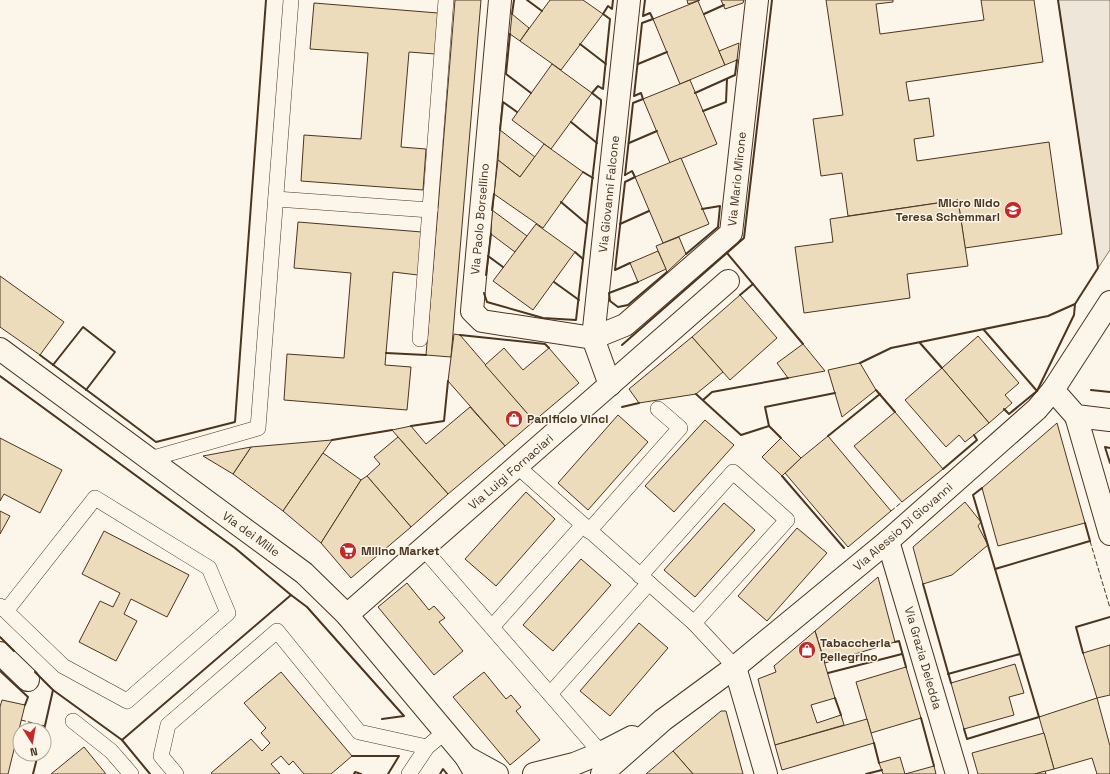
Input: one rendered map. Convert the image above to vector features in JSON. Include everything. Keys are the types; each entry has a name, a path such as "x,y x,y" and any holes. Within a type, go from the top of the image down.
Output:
{"street":[{"name":"Via Paolo Borsellino","path":"500,0 472,311 482,321 593,338"},
{"name":"Via Giovanni Falcone","path":"610,385 593,338 629,0"},
{"name":"Via Mario Mirone","path":"593,338 625,325 731,233 757,0"},
{"name":"Via Luigi Fornaciari","path":"347,615 518,467 728,281"},
{"name":"Via Alessio Di Giovanni","path":"663,720 735,667 888,541 1037,410 1053,390 1110,302"},
{"name":"Via dei Mille","path":"0,350 304,573 347,615 445,732 471,766"},
{"path":"1053,390 1076,416 1110,534"},
{"path":"1076,416 1110,420"},
{"name":"Via Grazia Deledda","path":"888,541 957,774"},
{"path":"0,653 28,680"},
{"path":"735,667 766,774"},
{"path":"534,774 574,764 601,753 663,720"},
{"path":"602,774 663,720"},
{"path":"471,766 497,774"}],"lane":[{"path":"150,459 258,428 291,0"},
{"path":"420,339 446,0"},
{"path":"276,199 430,210"},
{"path":"492,627 680,428 658,409"},
{"path":"518,467 694,623 735,667"},
{"path":"550,694 732,472 787,520 694,623"},
{"path":"95,498 209,568 228,613 127,701 63,666 3,608 95,498"},
{"path":"423,548 601,753"},
{"path":"176,774 161,756 168,725 278,631 359,732 427,747"},
{"path":"73,721 111,751 131,774"},
{"path":"409,774 427,747 445,732"}],"shaded area":[{"path":"1058,0 1110,0 1110,250 1098,268"}],"building":[{"path":"455,0 481,0 451,357 426,355"},
{"path":"550,0 583,0 603,14 561,70 520,41"},
{"path":"687,0 700,0 688,4"},
{"path":"721,0 744,0 743,3 725,9"},
{"path":"826,0 893,0 893,2 876,4 880,34 984,20 981,0 1034,0 1043,62 906,82 909,101 929,98 934,136 914,139 917,161 1049,142 1062,234 965,248 958,200 848,216 842,173 821,176 813,119 843,115"},
{"path":"698,1 725,65 680,84 653,19"},
{"path":"314,3 438,13 435,54 409,52 401,147 426,149 423,190 301,181 304,135 361,139 368,53 310,49"},
{"path":"512,14 529,28 520,41 510,34"},
{"path":"739,43 737,60 725,65 719,51"},
{"path":"552,64 592,93 551,149 512,120"},
{"path":"690,80 717,144 670,163 643,99"},
{"path":"500,130 535,157 520,177 498,160"},
{"path":"544,144 583,172 543,228 494,194 498,160 520,177"},
{"path":"681,158 709,224 663,243 635,177"},
{"path":"958,200 968,266 907,274 910,298 804,313 795,247 833,242 830,219"},
{"path":"492,210 527,236 515,252 491,234"},
{"path":"298,222 422,232 418,275 393,272 386,353 385,365 411,367 407,410 284,400 287,354 344,358 351,273 294,268"},
{"path":"536,224 575,252 533,310 493,281"},
{"path":"679,237 686,254 667,272 656,246"},
{"path":"658,251 666,269 638,282 630,263"},
{"path":"0,276 64,322 40,355 0,327"},
{"path":"740,295 777,338 730,380 692,337"},
{"path":"454,334 460,335 534,421 505,446 448,381"},
{"path":"978,336 1019,383 1005,395 1012,403 989,423 942,368"},
{"path":"692,337 723,372 696,394 639,403 629,389"},
{"path":"803,344 825,371 788,378 777,363"},
{"path":"504,348 523,370 549,348 579,383 534,421 485,365"},
{"path":"860,363 876,390 842,417 828,370"},
{"path":"942,368 989,423 965,442 959,435 946,447 905,400"},
{"path":"470,407 505,446 448,494 392,430 411,426 426,444"},
{"path":"895,412 943,469 902,502 854,446"},
{"path":"618,415 648,442 588,510 558,483"},
{"path":"705,420 734,445 674,512 645,486"},
{"path":"1057,423 1085,523 998,546 982,488"},
{"path":"828,436 891,511 848,547 785,473"},
{"path":"398,437 448,494 411,527 367,476 380,464 374,457"},
{"path":"0,438 62,470 40,513 4,494 0,501"},
{"path":"781,438 801,458 782,476 762,457"},
{"path":"332,440 283,511 233,474 251,447"},
{"path":"251,447 233,474 203,456"},
{"path":"323,453 361,480 321,543 283,511"},
{"path":"367,476 411,527 351,578 321,543 361,480"},
{"path":"526,492 555,519 496,586 465,559"},
{"path":"965,502 981,522 978,526 988,545 952,575 923,584 913,547"},
{"path":"724,503 755,530 695,597 664,570"},
{"path":"0,511 10,516 0,534"},
{"path":"797,528 827,553 767,621 738,596"},
{"path":"104,531 189,575 167,617 131,599 124,614 137,621 116,661 79,642 100,601 113,607 120,593 82,574"},
{"path":"581,559 611,585 553,651 523,625"},
{"path":"878,577 895,642 825,663 815,631"},
{"path":"407,583 429,610 434,606 445,618 439,622 463,651 434,675 378,607"},
{"path":"639,623 668,648 610,716 580,691"},
{"path":"815,631 835,698 811,705 817,723 841,715 844,725 775,745 758,679 776,672 774,666"},
{"path":"1110,645 1110,695 1097,698 1083,653"},
{"path":"1015,664 1024,693 1009,697 1014,715 964,729 951,683"},
{"path":"906,667 921,718 871,733 856,682"},
{"path":"281,672 352,756 331,774 304,774 293,761 289,765 281,756 271,764 280,774 212,774 211,773 251,739 262,751 270,743 261,733 266,728 244,703"},
{"path":"484,672 506,699 511,695 521,707 516,711 540,740 510,765 453,697"},
{"path":"1097,698 1110,746 1110,774 1097,774 1092,758 1054,769 1039,717"},
{"path":"2,700 25,705 21,722 12,722 12,758 8,774 0,774 0,707"},
{"path":"721,711 726,711 743,774 693,774 673,751"},
{"path":"867,719 874,743 782,770 775,745"},
{"path":"1044,733 1054,769 1035,774 978,774 972,753"},
{"path":"84,747 106,774 51,774"},
{"path":"673,751 693,774 646,774"},
{"path":"900,757 905,774 883,774 879,763"},
{"path":"934,766 936,774 905,774"},
{"path":"1045,771 1046,774 1035,774"}],"fence":[{"path":"891,511 902,502"},
{"path":"1090,541 1110,608"},
{"path":"21,720 29,722"}],"wall":[{"path":"40,355 156,442 235,422 266,0"},
{"path":"512,14 514,0"},
{"path":"527,0 542,11"},
{"path":"484,293 487,302 543,318 576,320 601,104 601,100 592,93 598,86 603,89 610,19 603,14 608,6 612,9 613,0"},
{"path":"625,175 633,103 643,99 641,93 634,96 642,23 653,19 650,13 643,16 645,0"},
{"path":"622,345 744,238 772,0"},
{"path":"1004,409 1009,414 1037,391 1074,315 1075,304 1098,268 1058,0"},
{"path":"704,14 724,5"},
{"path":"510,34 506,74 531,93"},
{"path":"580,44 606,64"},
{"path":"638,64 667,52"},
{"path":"695,93 735,75 737,60"},
{"path":"703,111 726,102 727,79"},
{"path":"500,130 503,102 517,112"},
{"path":"571,122 597,143"},
{"path":"629,143 657,131"},
{"path":"625,175 632,171 635,177 625,182 615,270 630,263"},
{"path":"583,172 593,178"},
{"path":"492,210 494,194"},
{"path":"561,202 587,224"},
{"path":"686,254 718,227 720,206 702,209"},
{"path":"620,224 649,211"},
{"path":"486,275 491,234"},
{"path":"575,252 583,259"},
{"path":"727,253 803,344"},
{"path":"488,256 503,267"},
{"path":"638,282 609,293 610,301 618,307 628,305 667,272"},
{"path":"554,282 579,300"},
{"path":"740,295 753,284"},
{"path":"860,363 891,348 1048,316 1075,304"},
{"path":"53,365 83,327 115,352 86,390"},
{"path":"984,330 1037,391"},
{"path":"460,335 545,344 549,348"},
{"path":"920,343 942,368"},
{"path":"386,353 426,355"},
{"path":"0,376 235,548 291,595 122,740 53,690 35,672"},
{"path":"703,400 712,392 788,378"},
{"path":"411,426 444,421 448,381"},
{"path":"876,390 895,412"},
{"path":"1091,390 1110,392"},
{"path":"769,426 765,407 835,393"},
{"path":"696,394 741,435 769,426 781,438"},
{"path":"828,436 880,394"},
{"path":"622,407 639,403"},
{"path":"332,440 392,430"},
{"path":"943,469 977,440 974,435"},
{"path":"1110,448 1105,447 1110,463"},
{"path":"782,476 844,548"},
{"path":"964,729 967,739 1039,717 973,495 982,488"},
{"path":"995,569 1090,541 1085,523"},
{"path":"923,584 951,683"},
{"path":"291,595 307,607 404,716 382,719"},
{"path":"1083,653 1076,627 1110,617"},
{"path":"0,637 14,651"},
{"path":"895,642 899,641 906,667"},
{"path":"828,673 902,654"},
{"path":"948,674 1020,654"},
{"path":"0,671 28,697 25,705"},
{"path":"46,722 53,690"},
{"path":"835,698 841,715"},
{"path":"921,718 934,766"},
{"path":"122,740 150,774"},
{"path":"874,743 879,763"},
{"path":"352,756 399,756 388,774"},
{"path":"33,774 36,762"},
{"path":"440,774 443,769 447,774"},
{"path":"866,774 882,770"},
{"path":"354,774 355,772 361,774"}],"place":[{"name":"Micro Nido Teresa Schemmari","path":"1013,210"},
{"name":"Panificio Vinci","path":"514,419"},
{"name":"Milino Market","path":"348,551"},
{"name":"Tabaccheria Pellegrino","path":"807,650"}]}
